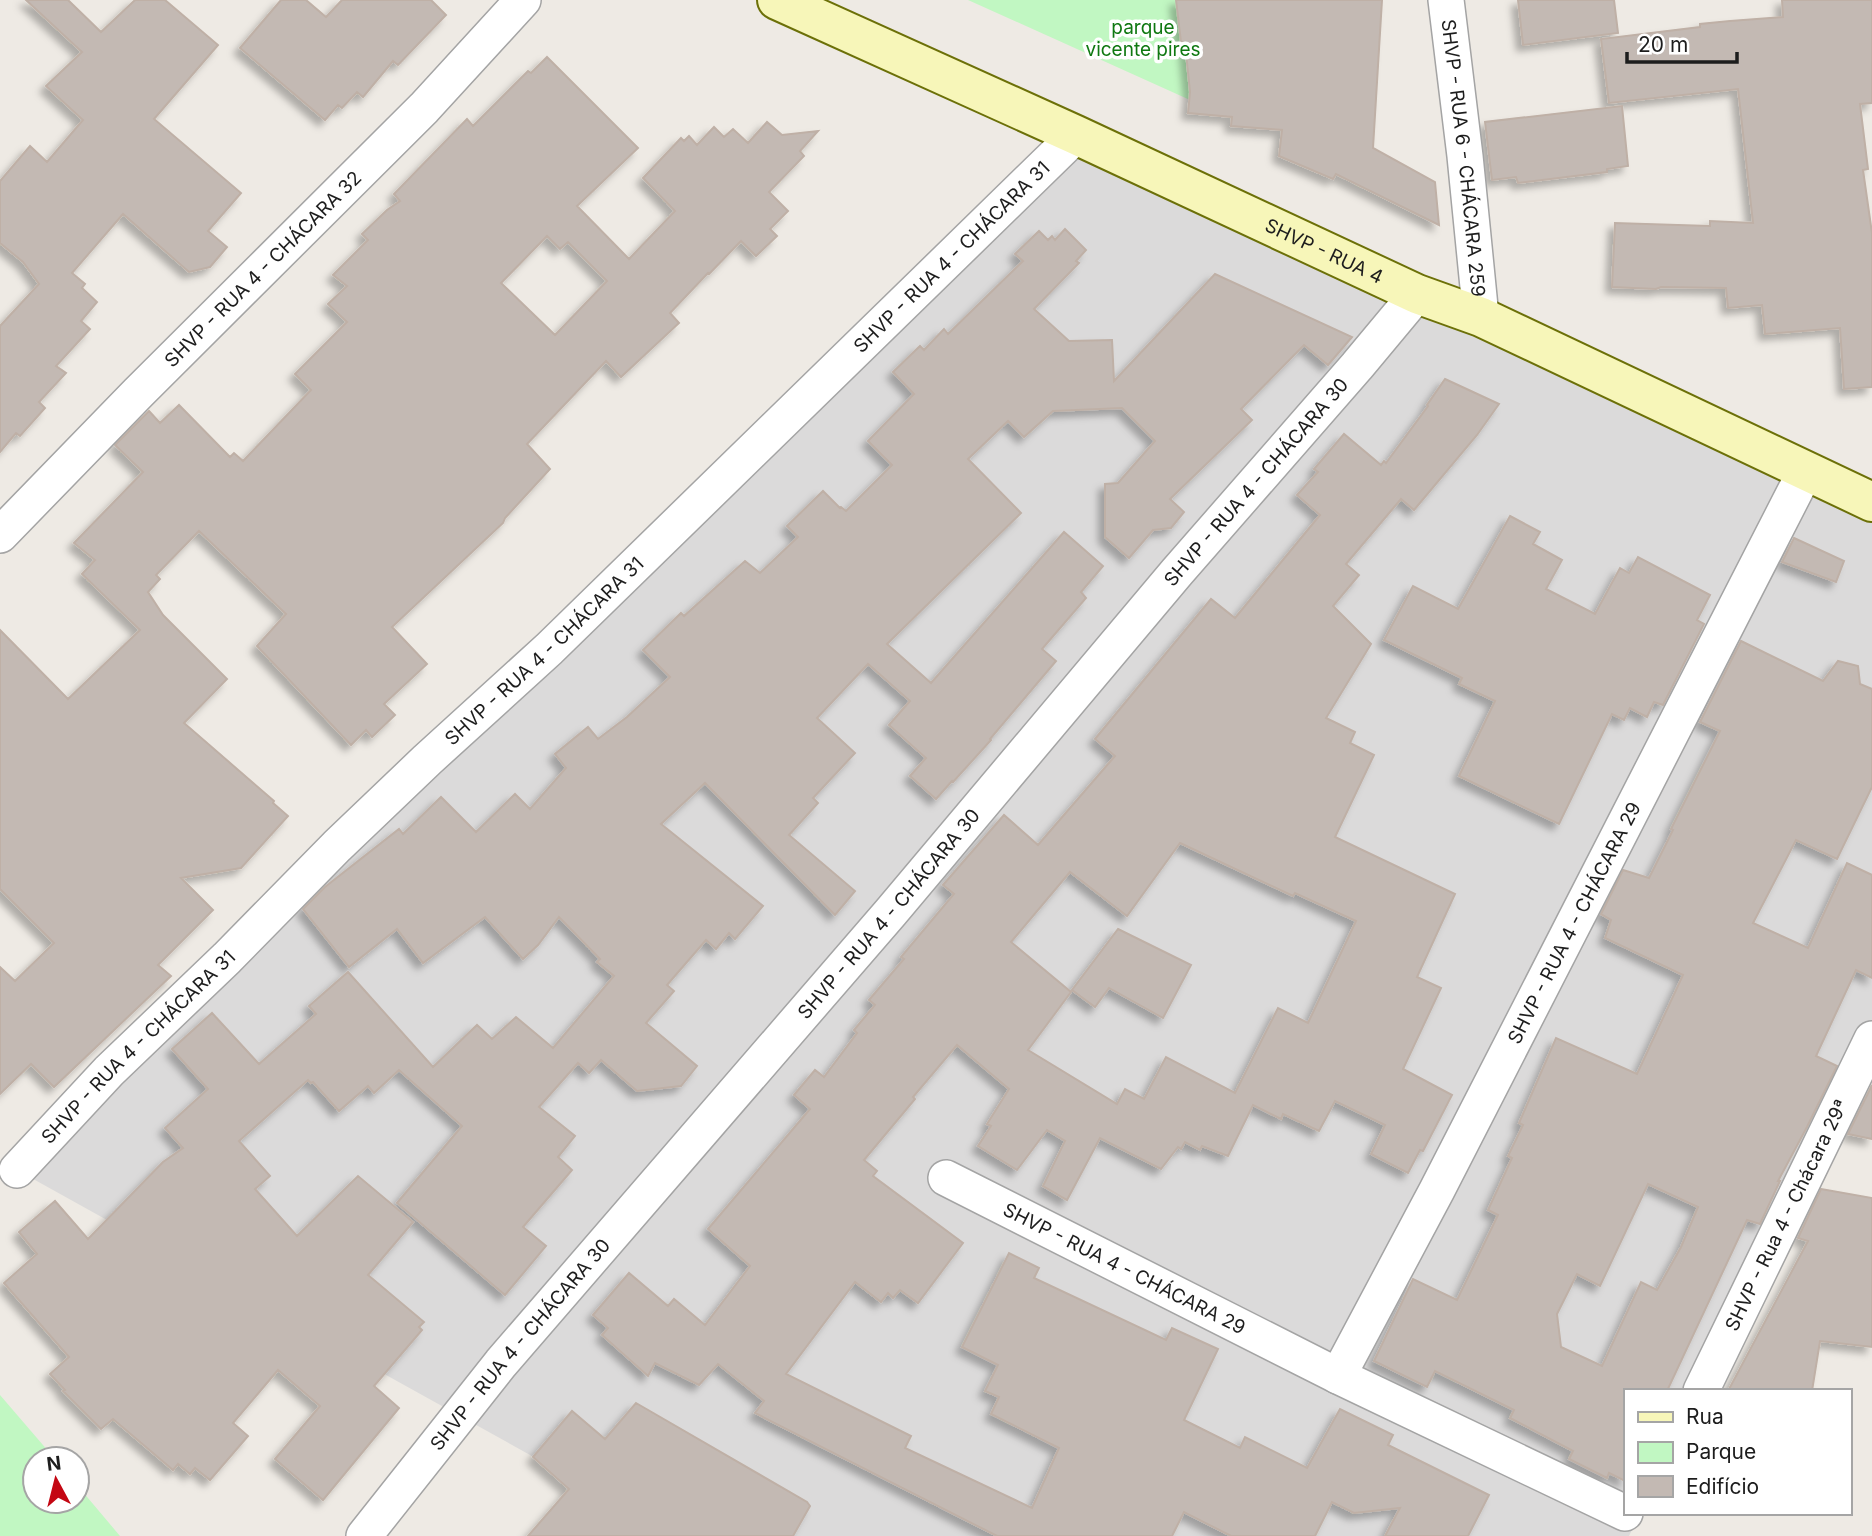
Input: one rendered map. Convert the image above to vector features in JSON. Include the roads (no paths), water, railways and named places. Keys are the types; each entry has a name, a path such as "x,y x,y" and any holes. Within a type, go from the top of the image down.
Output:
{"street":[{"name":"SHVP - RUA 4 - CHÁCARA 32","path":"0,534 424,108 523,0"},
{"name":"SHVP - RUA 4","path":"777,0 1076,135 1417,295 1481,317 1872,502"},
{"name":"SHVP - RUA 6 - CHÁCARA 259","path":"1446,0 1481,317"},
{"name":"SHVP - RUA 4 - CHÁCARA 31","path":"17,1170 109,1071 228,958 337,846 549,649 1076,135"},
{"name":"SHVP - RUA 4 - CHÁCARA 30","path":"364,1536 501,1363 891,912 1177,572 1417,295"},
{"name":"SHVP - RUA 4 - CHÁCARA 29","path":"1338,1376 1443,1178 1806,470"},
{"name":"SHVP - Rua 4 - Chácara 29ª","path":"1702,1389 1872,1039"},
{"name":"SHVP - RUA 4 - CHÁCARA 29","path":"946,1178 1338,1376 1632,1519"}],"park label":[{"name":"parque vicente pires","path":"1143,38"}]}
